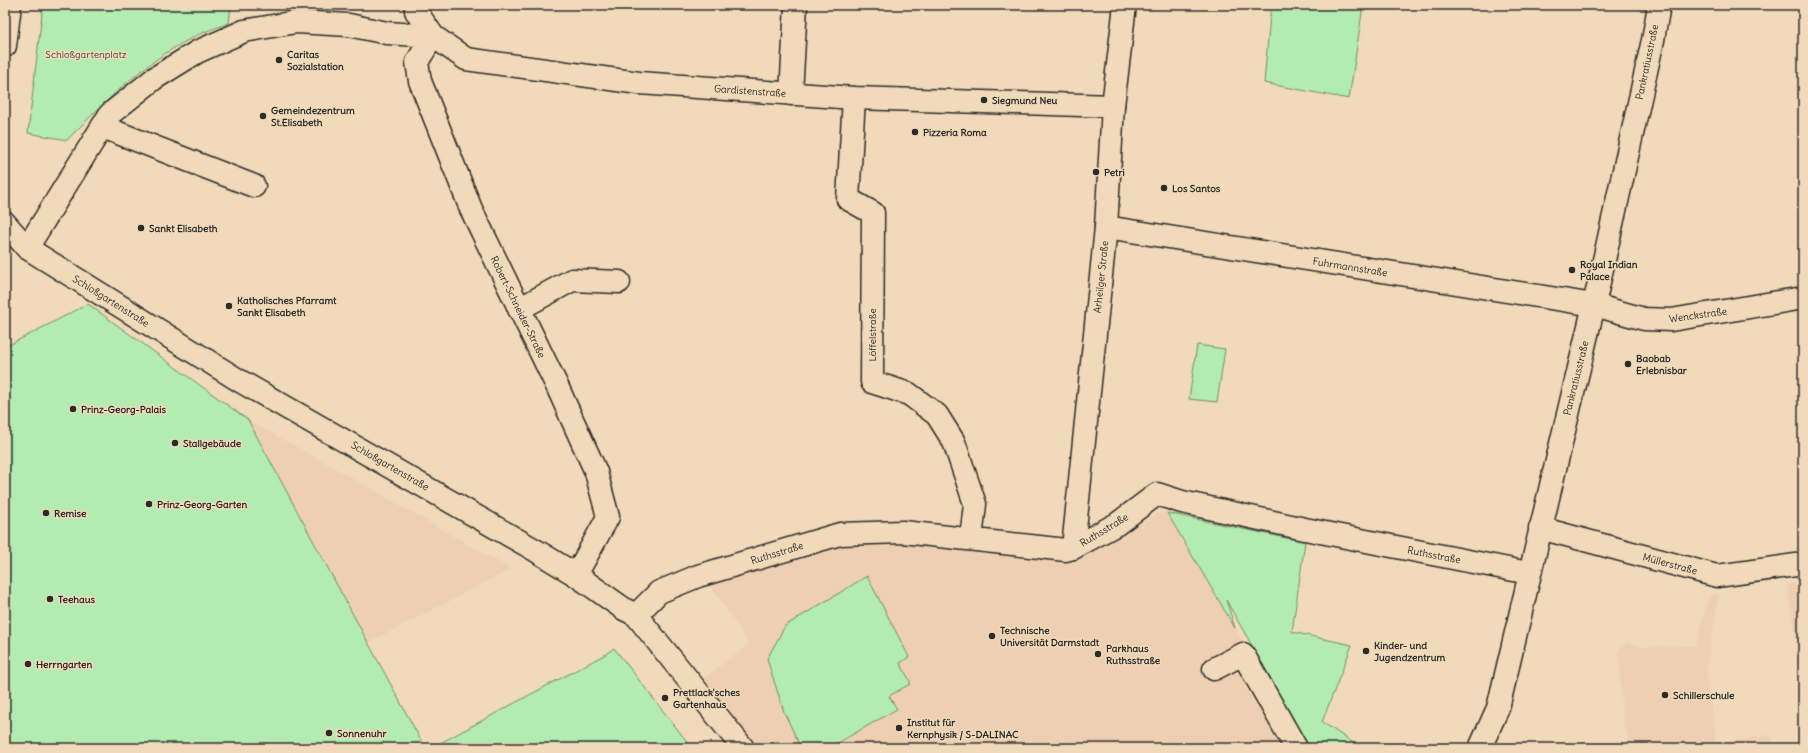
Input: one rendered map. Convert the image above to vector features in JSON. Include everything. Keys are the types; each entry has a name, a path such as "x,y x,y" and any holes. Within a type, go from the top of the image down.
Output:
{"street":[{"path":"5,46 10,5"},
{"name":"Gardistenstraße","path":"416,5 416,11 433,36 466,59 639,83 854,98 1113,106"},
{"path":"791,94 796,5"},
{"name":"Arheilger Straße","path":"1073,548 1106,227 1113,106 1125,5"},
{"name":"Pankratiusstraße","path":"1480,748 1498,708 1594,305 1653,40 1659,5"},
{"path":"13,239 103,127 110,114 155,78 197,52 244,31 295,13 387,33 433,36"},
{"name":"Robert-Schneider-Straße","path":"433,36 417,62 420,82 471,208 596,472 608,517 576,575"},
{"name":"Löffelstraße","path":"854,98 848,199 873,213 872,382 909,394 937,415 954,442 975,504 971,538"},
{"path":"103,127 254,186"},
{"name":"Fuhrmannstraße","path":"1106,227 1594,305"},
{"name":"Schloßgartenstraße","path":"13,239 240,382 522,542 576,575 624,609 636,615 744,748"},
{"path":"519,308 572,280 619,282"},
{"name":"Wenckstraße","path":"1594,305 1644,319 1671,320 1803,298"},
{"name":"Ruthsstraße","path":"636,615 659,592 691,578 840,534 903,532 971,538 1066,550 1073,548 1117,524 1157,494 1182,502 1305,529 1529,573"},
{"name":"Müllerstraße","path":"1540,528 1717,576 1803,564"},
{"path":"1214,669 1243,654 1296,748"}],"shaded area":[{"path":"248,420 352,478 511,569 368,643"},
{"name":"Technische Universität Darmstadt","path":"1160,512 1167,513 1235,628 1303,748 756,748 704,678 749,644 707,582 856,540 897,540 1074,562"},
{"path":"1803,581 1803,678 1787,584"},
{"name":"Schillerschule","path":"1719,595 1706,671 1716,744 1771,735 1774,748 1631,748 1623,719 1618,652 1627,642 1641,647 1695,646 1709,596"}],"green space":[{"name":"Schloßgartenplatz","path":"43,5 231,5 229,23 204,32 156,60 125,85 67,140 28,133"},
{"path":"1271,5 1363,6 1349,99 1264,83"},
{"name":"Prinz-Georg-Garten","path":"88,304 248,420 425,748 5,748 5,347"},
{"path":"1197,345 1225,349 1217,402 1189,399"},
{"path":"1167,513 1305,542 1292,632 1352,645 1322,722 1361,748 1310,748 1226,600 1235,628"},
{"path":"867,576 909,657 900,663 910,681 910,684 889,696 897,709 829,748 801,748 784,712 767,659 785,626"},
{"path":"614,648 692,748 431,748 606,654"}],"place":[{"name":"Caritas Sozialstation","path":"279,60"},
{"name":"Siegmund Neu","path":"984,100"},
{"name":"Gemeindezentrum St.Elisabeth","path":"263,116"},
{"name":"Pizzeria Roma","path":"915,132"},
{"name":"Petri","path":"1096,172"},
{"name":"Los Santos","path":"1164,188"},
{"name":"Sankt Elisabeth","path":"141,228"},
{"name":"Royal Indian Palace","path":"1572,270"},
{"name":"Katholisches Pfarramt Sankt Elisabeth","path":"229,306"},
{"name":"Baobab Erlebnisbar","path":"1628,364"},
{"name":"Prinz-Georg-Palais","path":"73,409"},
{"name":"Stallgebäude","path":"175,443"},
{"name":"Prinz-Georg-Garten","path":"149,504"},
{"name":"Remise","path":"46,513"},
{"name":"Teehaus","path":"50,599"},
{"name":"Technische Universität Darmstadt","path":"992,636"},
{"name":"Kinder- und Jugendzentrum","path":"1366,651"},
{"name":"Parkhaus Ruthsstraße","path":"1098,654"},
{"name":"Herrngarten","path":"28,664"},
{"name":"Schillerschule","path":"1665,695"},
{"name":"Prettlack'sches Gartenhaus","path":"665,698"},
{"name":"Institut für Kernphysik / S-DALINAC","path":"899,728"},
{"name":"Sonnenuhr","path":"329,733"}]}
